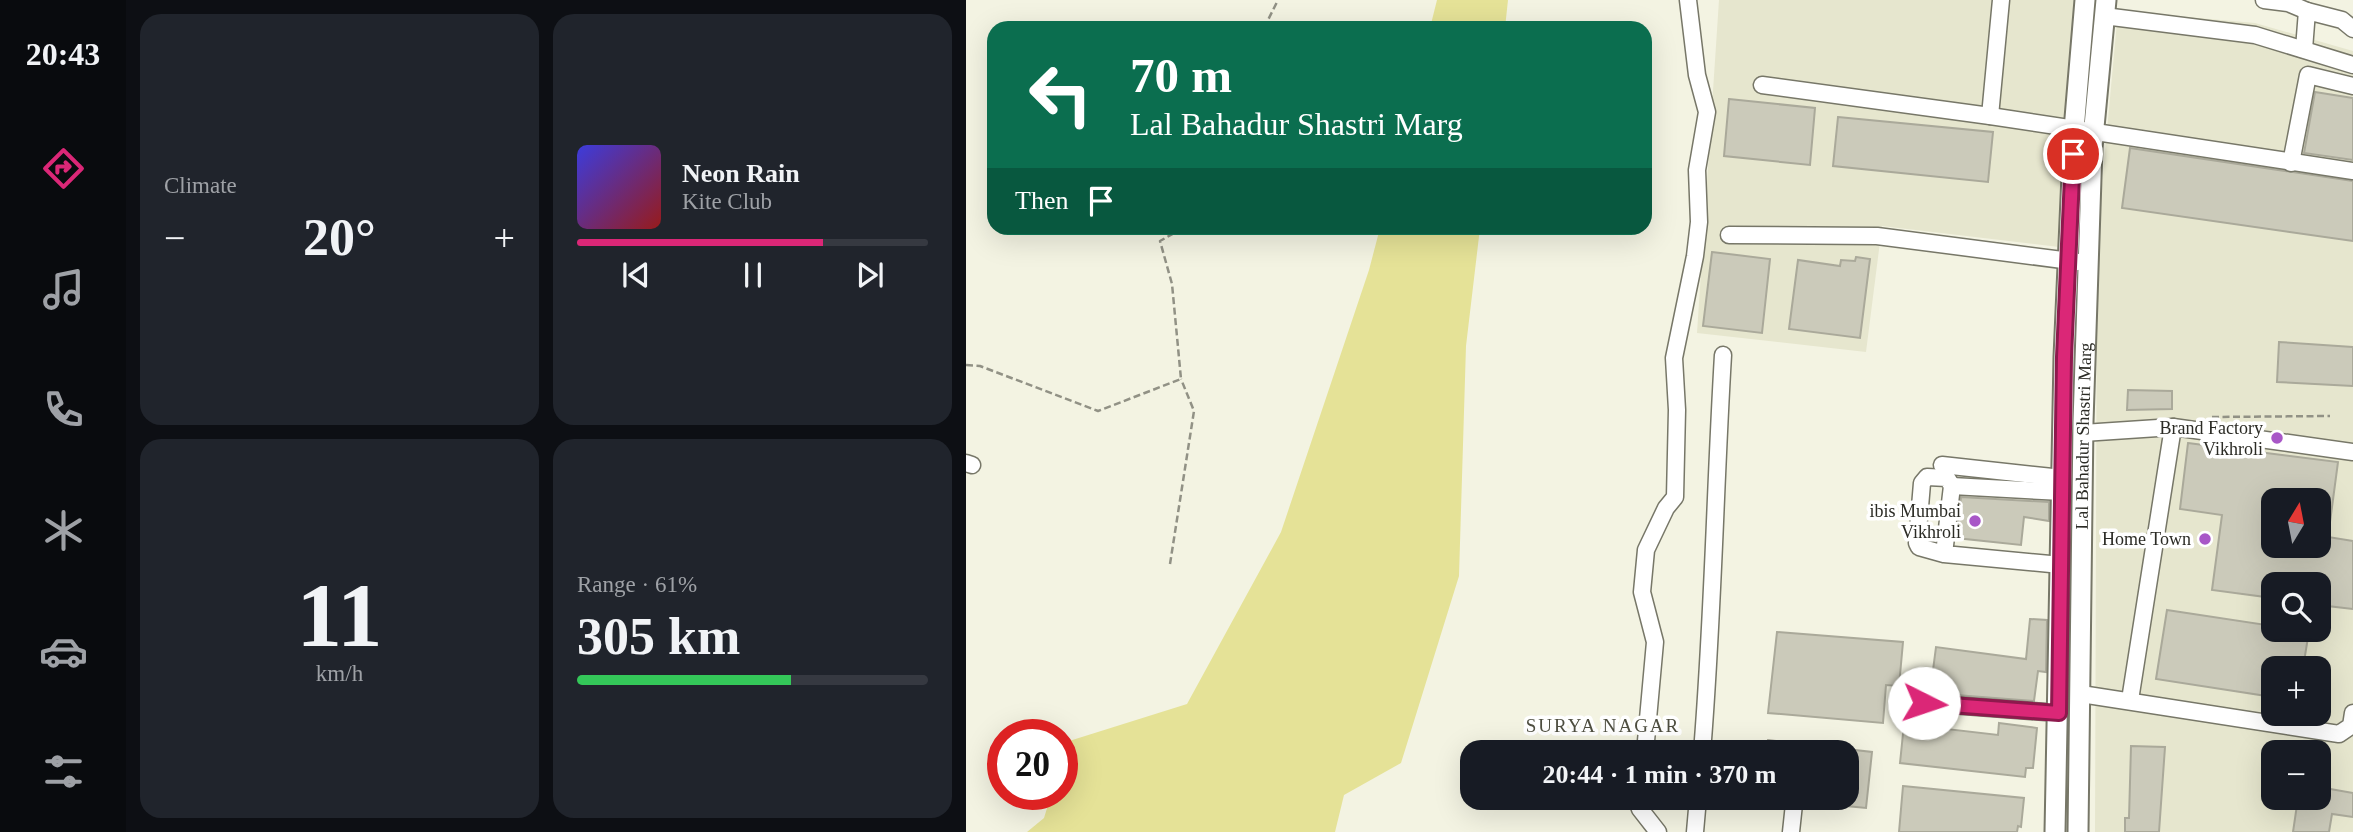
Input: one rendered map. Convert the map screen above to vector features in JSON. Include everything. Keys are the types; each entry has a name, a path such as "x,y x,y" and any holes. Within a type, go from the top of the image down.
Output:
{"main road":[{"name":"Lal Bahadur Shastri Marg","path":"2078,832 2083,433 2074,130 2085,0"},
{"name":"Lal Bahadur Shastri Marg","path":"2055,832 2062,494 2079,262 2095,133 2105,8"},
{"path":"2062,494 2083,511"}],"street":[{"path":"1646,740 1655,642 1642,592 1646,550 1666,508 1675,497 1677,411 1674,358 1695,256 1699,222 1697,170 1707,112 1697,75 1688,0"},
{"path":"1990,116 2001,0"},
{"path":"2264,0 2307,6 2342,20 2353,29"},
{"path":"2304,49 2307,6"},
{"path":"2105,8 2255,35 2353,65"},
{"path":"2291,163 2308,75 2353,86"},
{"path":"1762,85 1990,116 2353,171"},
{"path":"1729,235 1877,236 2079,262"},
{"path":"1703,740 1712,623 1712,547 1723,355"},
{"path":"2083,433 2173,427 2353,452"},
{"path":"2130,700 2173,427"},
{"path":"1942,465 2062,494"},
{"path":"1944,554 1952,486 1947,478 1927,477 1923,483 1917,542 1924,550 1944,554 2061,565"},
{"path":"1952,486 2062,494"},
{"path":"2081,694 2339,734 2351,726 2353,713"},
{"path":"1924,703 2059,713"},
{"path":"1641,810 1658,832"},
{"path":"1695,832 1697,810"},
{"path":"1791,832 1793,810"}],"path":[{"path":"1268,21 1277,2"},
{"path":"1170,564 1194,411 1181,379 1172,284 1160,242 1172,235"},
{"path":"966,365 980,366 1098,411 1181,379"}],"shaded area":[{"path":"1437,0 1508,0 1506,21 1432,21"},
{"path":"1719,0 2074,0 2059,247 1882,226 1866,352 1697,333"},
{"path":"2118,11 2255,23 2353,51 2353,832 2095,832 2097,239"},
{"path":"1378,235 1479,235 1466,346 1459,576 1401,763 1344,795 1335,832 1027,832 1044,818 1046,810 1078,810 1078,738 1187,704 1281,532 1369,270"}],"building":[{"path":"2315,92 2353,98 2353,160 2304,153"},
{"path":"1729,99 1815,108 1810,165 1724,156"},
{"path":"1838,117 1993,132 1988,182 1833,166"},
{"path":"2130,148 2353,181 2353,241 2122,208"},
{"path":"1712,252 1770,259 1762,333 1703,326"},
{"path":"1856,257 1870,259 1860,338 1789,329 1798,260 1840,266 1841,260 1855,261"},
{"path":"2279,342 2353,347 2353,386 2277,382"},
{"path":"2128,390 2172,391 2172,409 2127,410"},
{"path":"2188,443 2338,462 2331,514 2331,488 2261,488 2261,558 2331,558 2331,537 2353,541 2353,609 2331,606 2331,572 2261,572 2261,596 2212,590 2222,515 2180,509"},
{"path":"1961,497 2049,502 2049,521 2024,517 2021,545 1956,538"},
{"path":"2167,610 2261,624 2261,642 2307,642 2305,656 2261,656 2261,695 2156,679"},
{"path":"2030,619 2047,620 2046,672 2038,671 2034,701 1930,693 1936,647 2026,659"},
{"path":"1777,632 1903,642 1899,686 1886,685 1883,723 1768,713"},
{"path":"1999,723 2037,728 2033,768 2026,768 2025,777 1900,763 1904,724 1998,735"},
{"path":"2131,746 2165,747 2159,832 2125,832 2125,818 2129,818"},
{"path":"1859,750 1872,752 1866,808 1859,807"},
{"path":"1903,786 2024,798 2021,827 2018,826 2017,832 1899,832"},
{"path":"2331,789 2353,793 2353,817 2332,814 2329,832 2293,832 2296,810 2331,810"}],"place":[{"name":"Brand Factory Vikhroli","path":"2277,438"},
{"name":"ibis Mumbai Vikhroli","path":"1975,521"},
{"name":"Home Town","path":"2205,539"}],"district":[{"name":"SURYA NAGAR","path":"1603,725"}],"route":[{"path":"1924,703 2059,713 2064,357 2073,154"}]}
